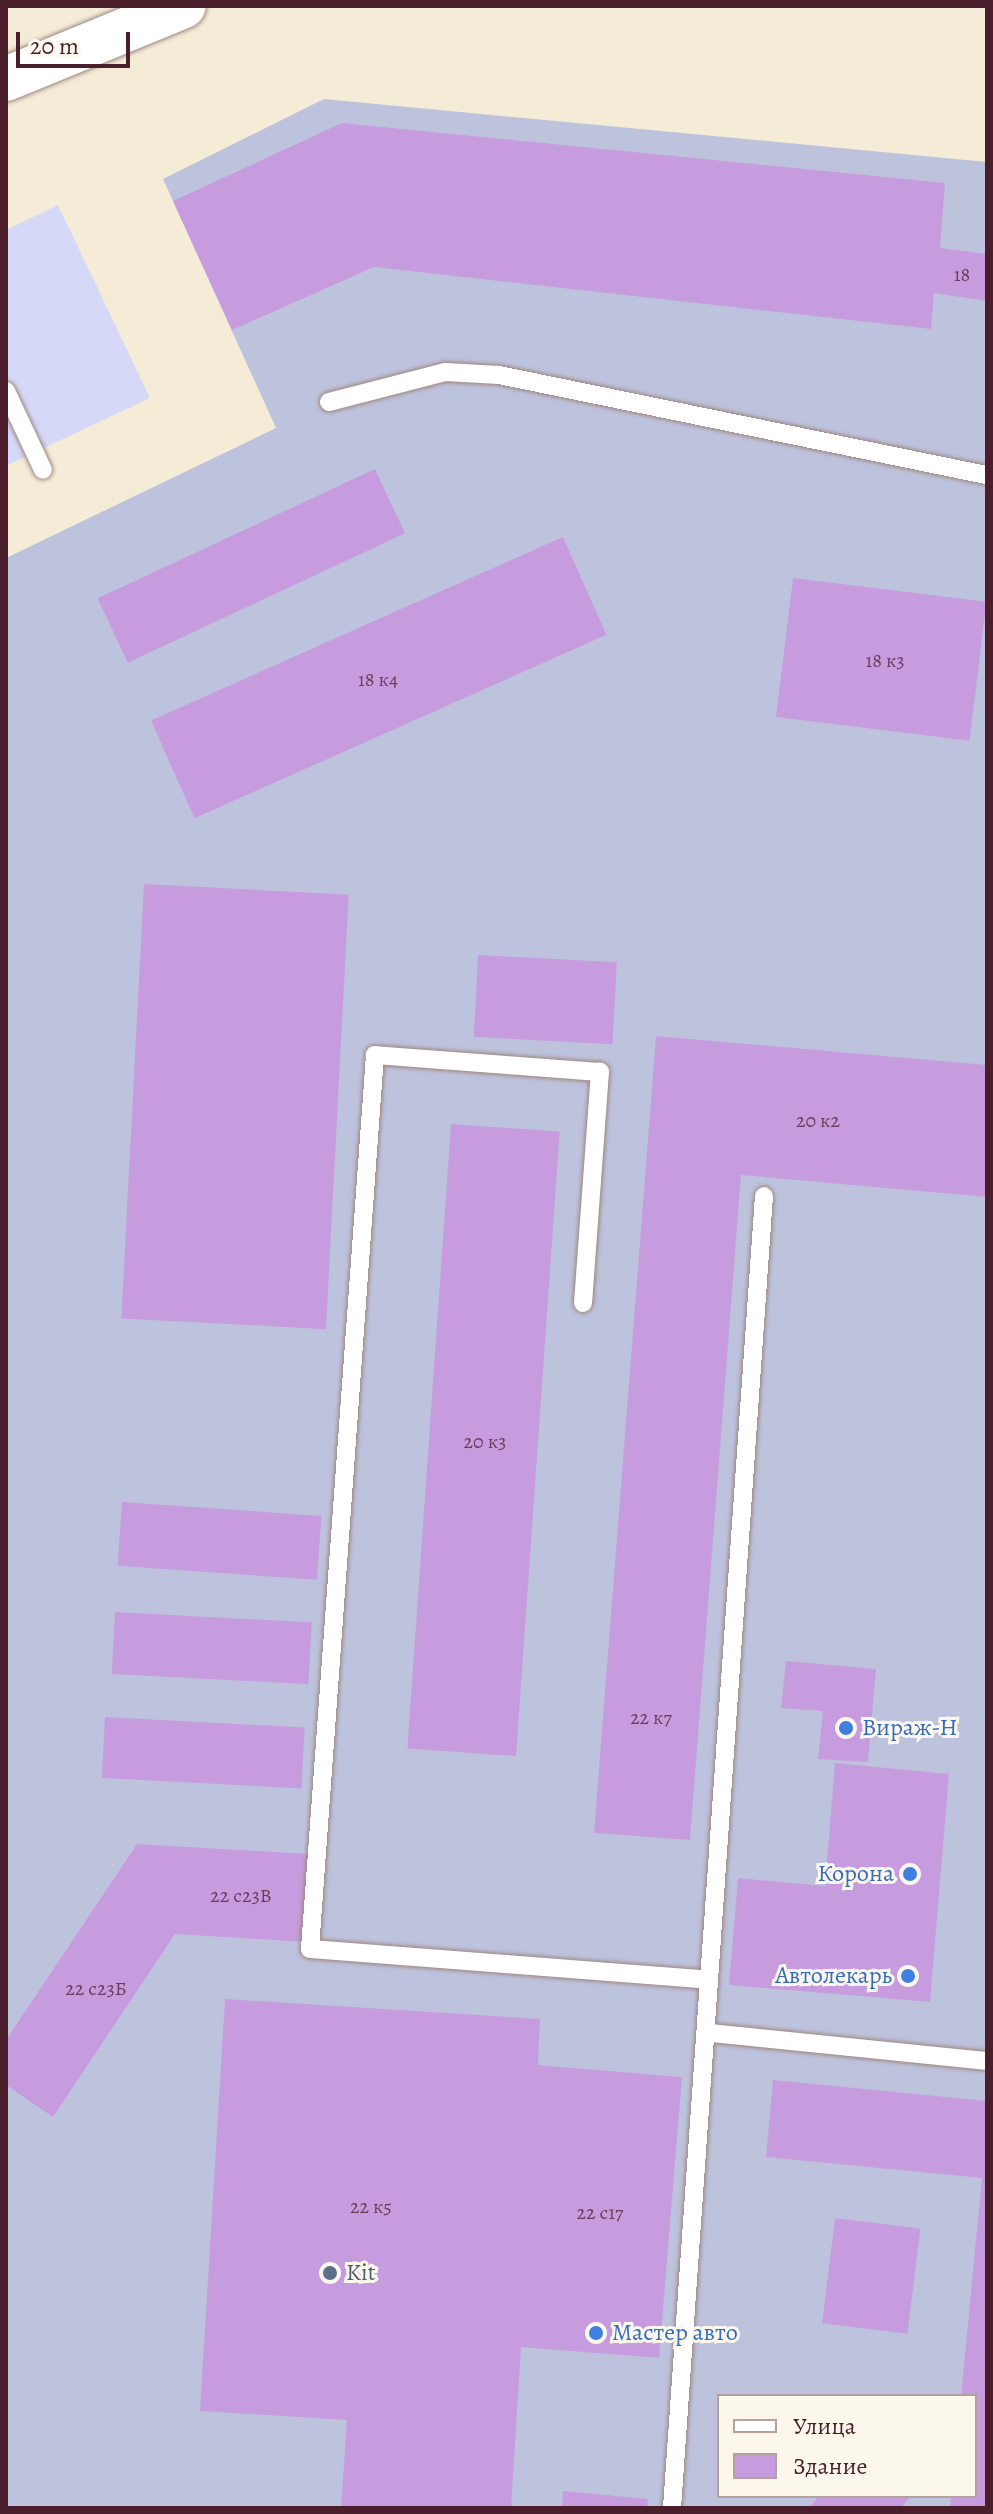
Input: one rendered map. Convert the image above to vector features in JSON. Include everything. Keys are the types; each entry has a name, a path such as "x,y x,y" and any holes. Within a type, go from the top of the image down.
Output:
{"main road":[{"path":"6,79 184,6"}],"lane":[{"path":"329,402 445,372 499,375 987,475"},
{"path":"6,391 43,470"},
{"path":"583,1303 600,1072 375,1055 310,1949 704,1979"},
{"path":"672,2508 711,2033 704,1979 764,1196"},
{"path":"711,2033 987,2061"}],"shaded area":[{"path":"324,99 987,162 987,2508 6,2508 6,558 276,428 163,179"},
{"path":"58,205 150,398 6,466 6,230"}],"building":[{"path":"342,123 945,183 940,248 987,254 987,301 934,293 931,329 374,267 232,330 173,201"},
{"path":"375,469 405,533 128,663 98,598"},
{"path":"563,537 607,635 195,818 151,720"},
{"path":"793,578 987,602 969,741 776,717"},
{"path":"144,884 349,895 326,1329 121,1318"},
{"path":"478,955 617,962 613,1044 474,1037"},
{"path":"656,1036 987,1065 987,1197 741,1175 690,1840 594,1833"},
{"path":"451,1124 560,1132 516,1756 407,1748"},
{"path":"122,1502 322,1516 317,1580 118,1566"},
{"path":"115,1612 312,1622 308,1684 112,1674"},
{"path":"786,1661 876,1669 868,1762 818,1759 823,1711 781,1708"},
{"path":"105,1717 305,1727 302,1788 102,1778"},
{"path":"835,1763 949,1774 930,2002 729,1985 738,1878 825,1886"},
{"path":"137,1844 310,1854 305,1942 175,1934 53,2117 6,2085 6,2040"},
{"path":"225,1999 540,2019 538,2065 682,2077 659,2358 521,2347 511,2508 341,2508 347,2420 200,2411"},
{"path":"773,2080 987,2101 987,2508 950,2508 951,2498 977,2498 977,2394 961,2394 982,2178 766,2157"},
{"path":"835,2218 920,2228 907,2334 822,2323"},
{"path":"563,2491 648,2499 647,2508 562,2508"},
{"path":"817,2498 908,2498 901,2508 809,2508"}],"place":[{"name":"Вираж-Н","path":"846,1728"},
{"name":"Корона","path":"910,1874"},
{"name":"Автолекарь","path":"908,1976"},
{"name":"Kit","path":"330,2273"},
{"name":"Мастер авто","path":"596,2333"}]}
